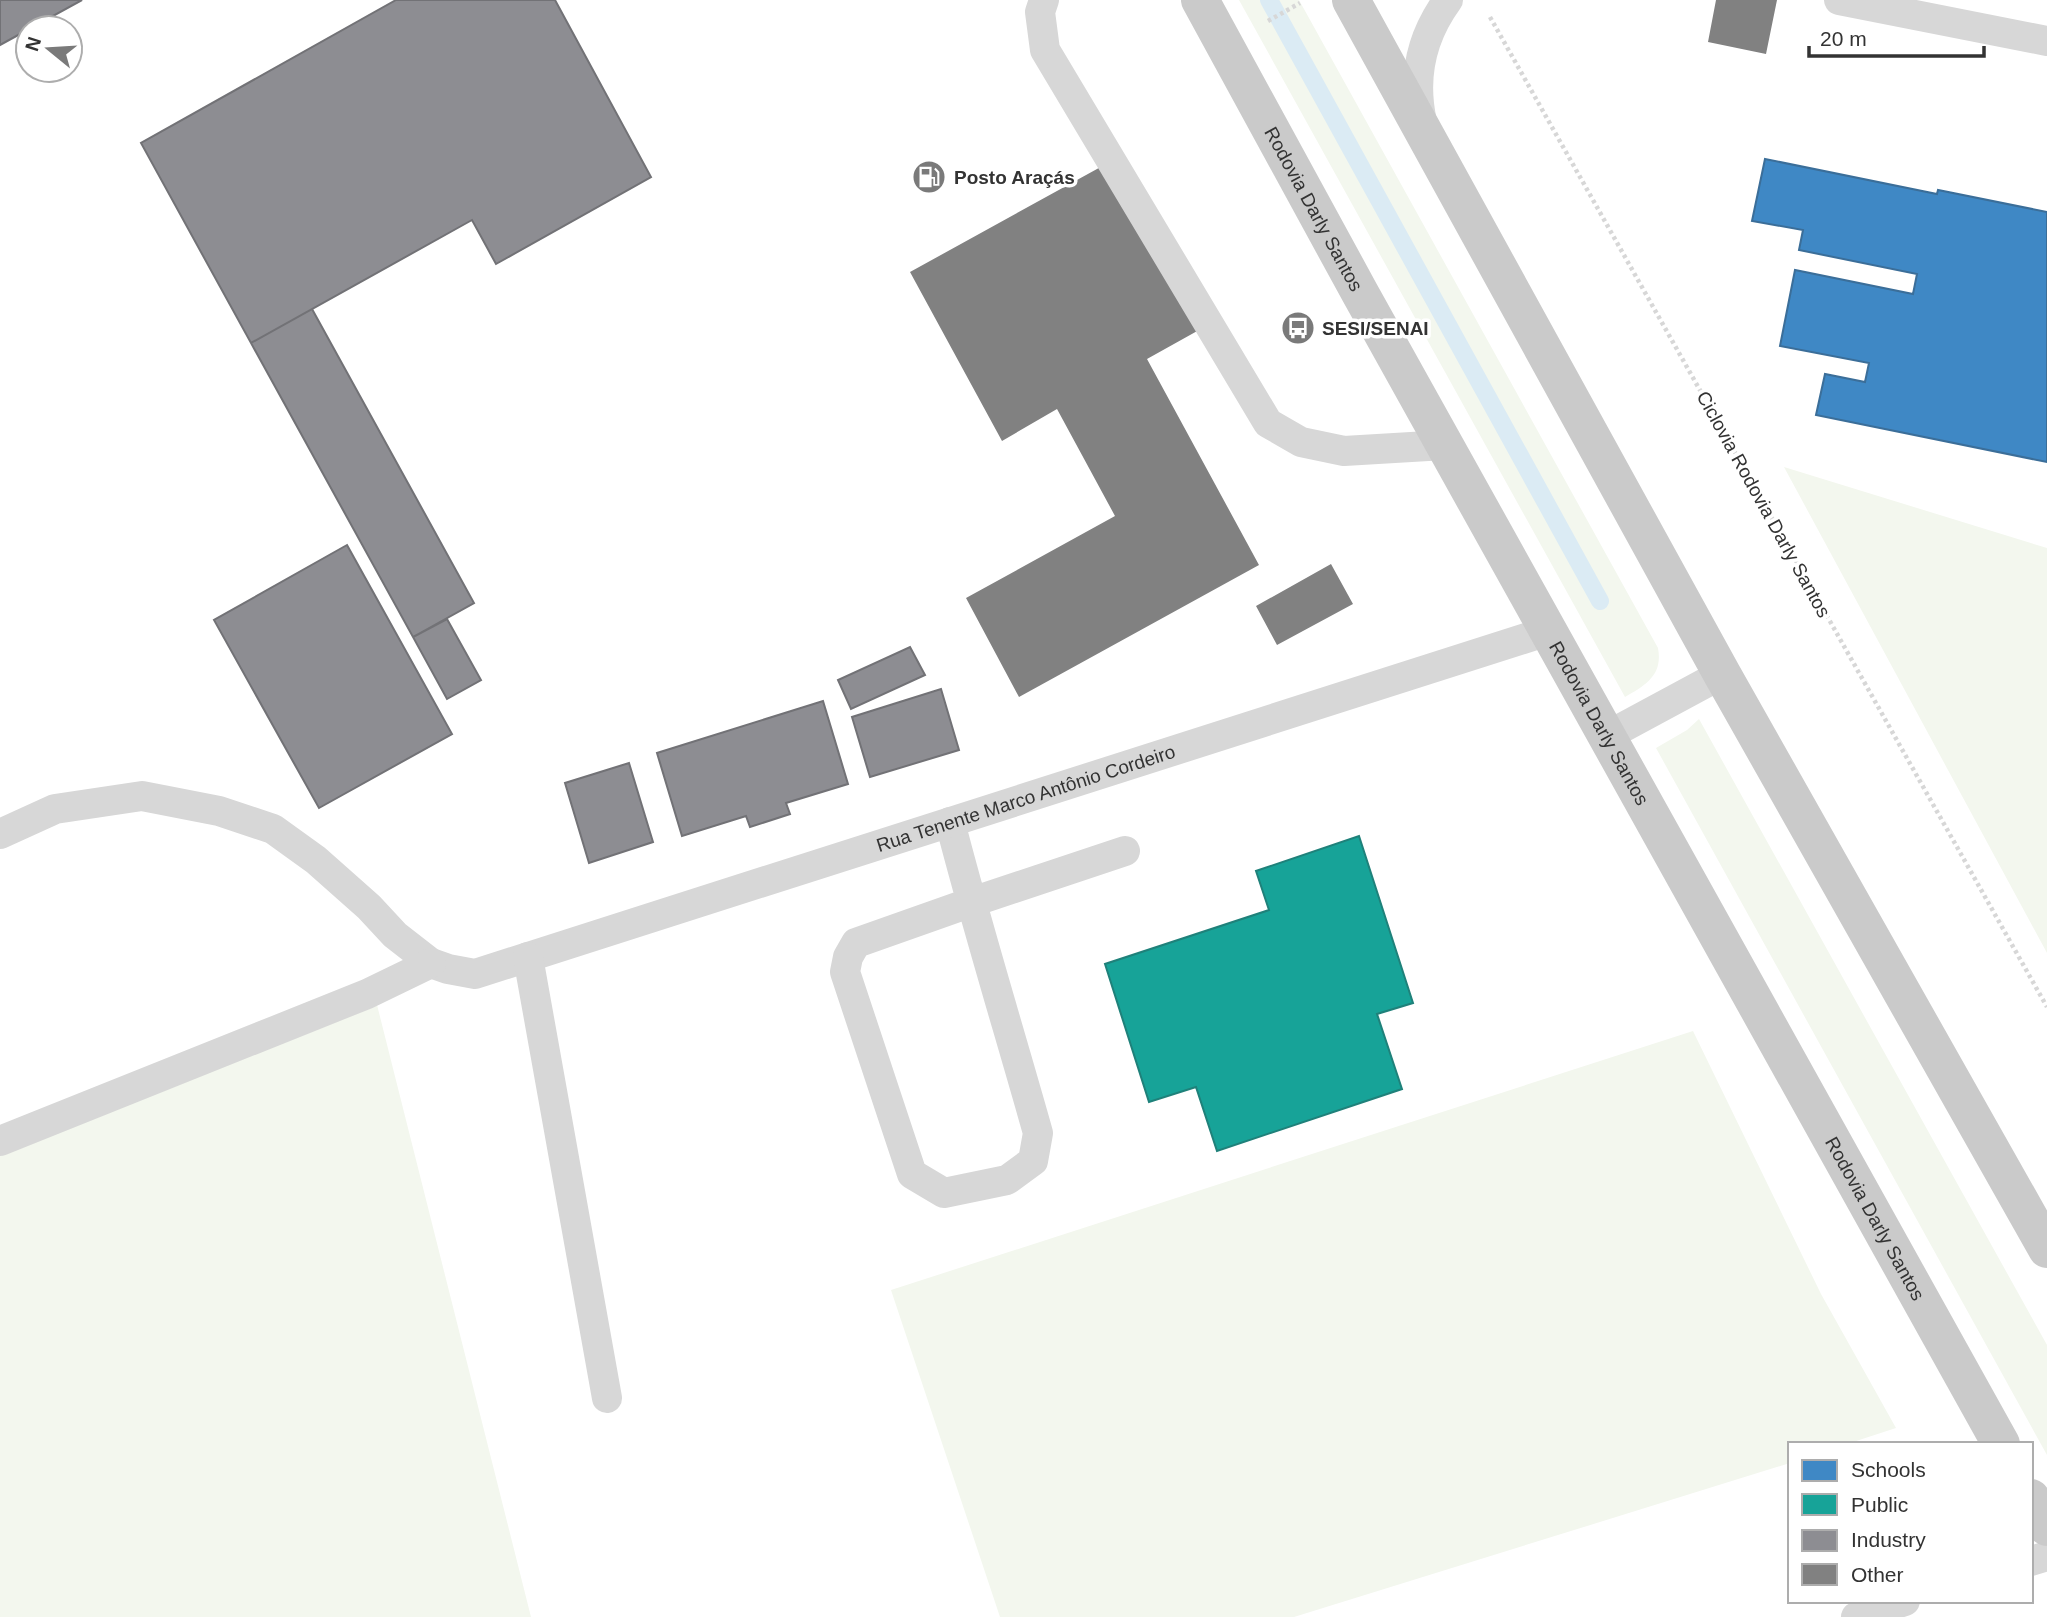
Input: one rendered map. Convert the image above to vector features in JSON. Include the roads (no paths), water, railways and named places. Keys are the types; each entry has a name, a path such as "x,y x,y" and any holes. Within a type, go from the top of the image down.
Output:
{"main road":[{"name":"Rodovia Darly Santos","path":"1200,0 2000,1442"},
{"path":"1351,0 1722,674 2047,1249"},
{"path":"2033,1502 2047,1527"}],"lane":[{"path":"1044,0 1040,12 1045,50 1268,423 1301,442 1345,451 1445,445"},
{"path":"1425,132 1418,103 1417,73 1435,18 1448,0"},
{"path":"1839,0 2047,41"},
{"name":"Rua Tenente Marco Antônio Cordeiro","path":"430,963 448,970 475,974 1548,631"},
{"path":"1607,736 1722,674"},
{"path":"0,834 55,809 142,796 219,811 273,829 316,860 369,906 395,935 430,963 367,994 0,1141"},
{"path":"950,822 972,902 1038,1133 1033,1161 1007,1180 944,1193 912,1174 845,972 848,957 856,943 972,902 1125,851"},
{"path":"516,961 607,1398"},
{"path":"1856,1617 1899,1603"}],"waterway":[{"path":"1269,0 1600,601"}],"place":[{"name":"Posto Araçás","path":"929,177"},
{"name":"SESI/SENAI","path":"1298,328"}]}
